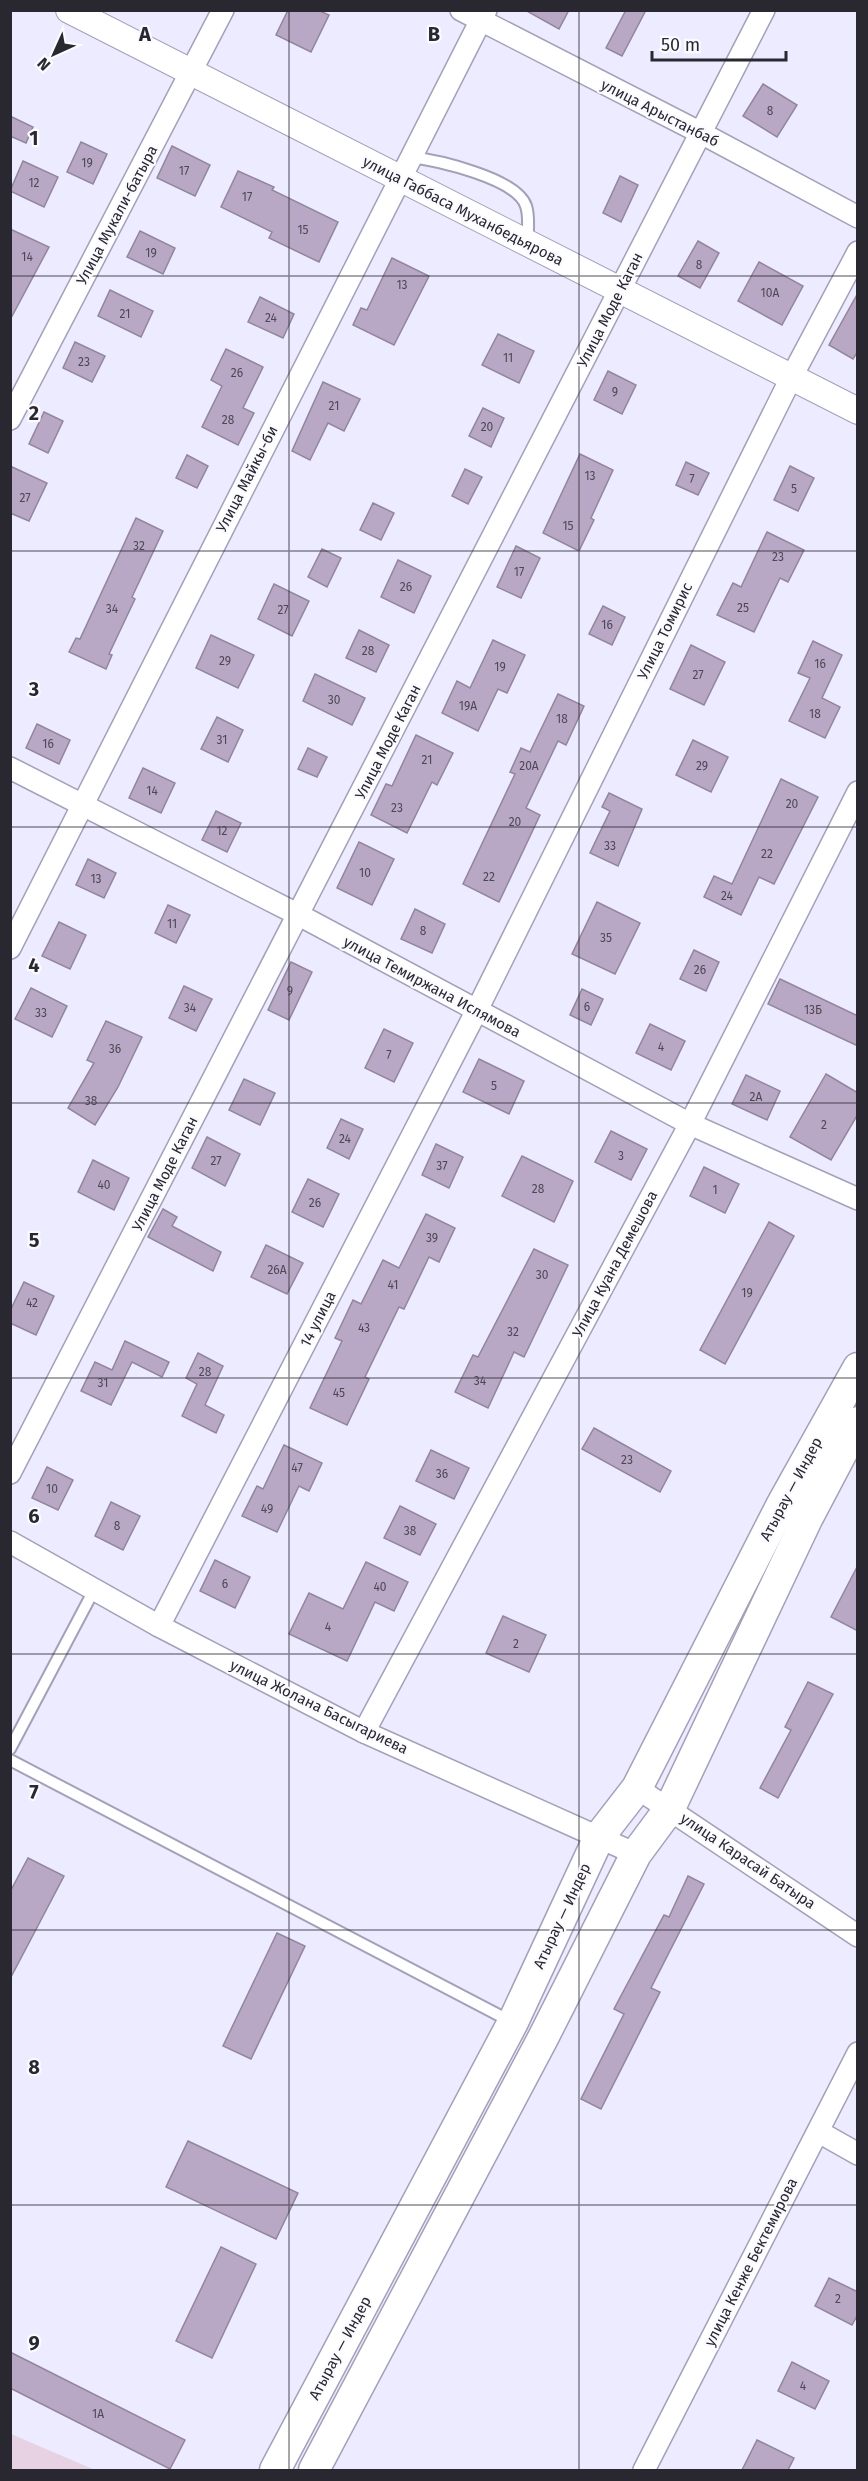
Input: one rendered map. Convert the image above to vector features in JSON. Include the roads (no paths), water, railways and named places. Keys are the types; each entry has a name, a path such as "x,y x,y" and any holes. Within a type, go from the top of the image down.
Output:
{"main road":[{"name":"Атырау — Индер","path":"275,2470 513,2022 599,1837 637,1788 782,1504 858,1368"},
{"name":"Атырау — Индер","path":"314,2470 537,2048 636,1854 670,1808 807,1520 858,1422"}],"street":[{"name":"улица Габбаса Муханбедьярова","path":"69,10 191,73 405,168 528,244 858,411"},
{"name":"Улица Мукали-батыра","path":"10,418 223,10"},
{"name":"улица Арыстанбаб","path":"462,10 484,16 858,217"},
{"name":"Улица Моде Каган","path":"10,1473 764,10"},
{"name":"Улица Майкы-би","path":"10,948 484,16"},
{"name":"Улица Томирис","path":"476,1012 791,378 858,252"},
{"name":"улица Темиржана Ислямова","path":"10,768 299,915 476,1012 690,1124 858,1200"},
{"name":"Улица Куана Демешова","path":"364,1732 690,1124 858,792"},
{"name":"14 улица","path":"159,1626 476,1012"},
{"name":"улица Жолана Басыгариева","path":"10,1542 159,1626 364,1732 636,1854"},
{"name":"улица Карасай Батыра","path":"637,1788 858,1936"},
{"name":"улица Кенже Бектемирова","path":"644,2470 858,2054"},
{"path":"819,2132 858,2154"}],"lane":[{"path":"405,168 453,164 491,179 517,195 526,205 528,244"},
{"path":"10,1749 94,1590"},
{"path":"10,1760 513,2022"}]}
